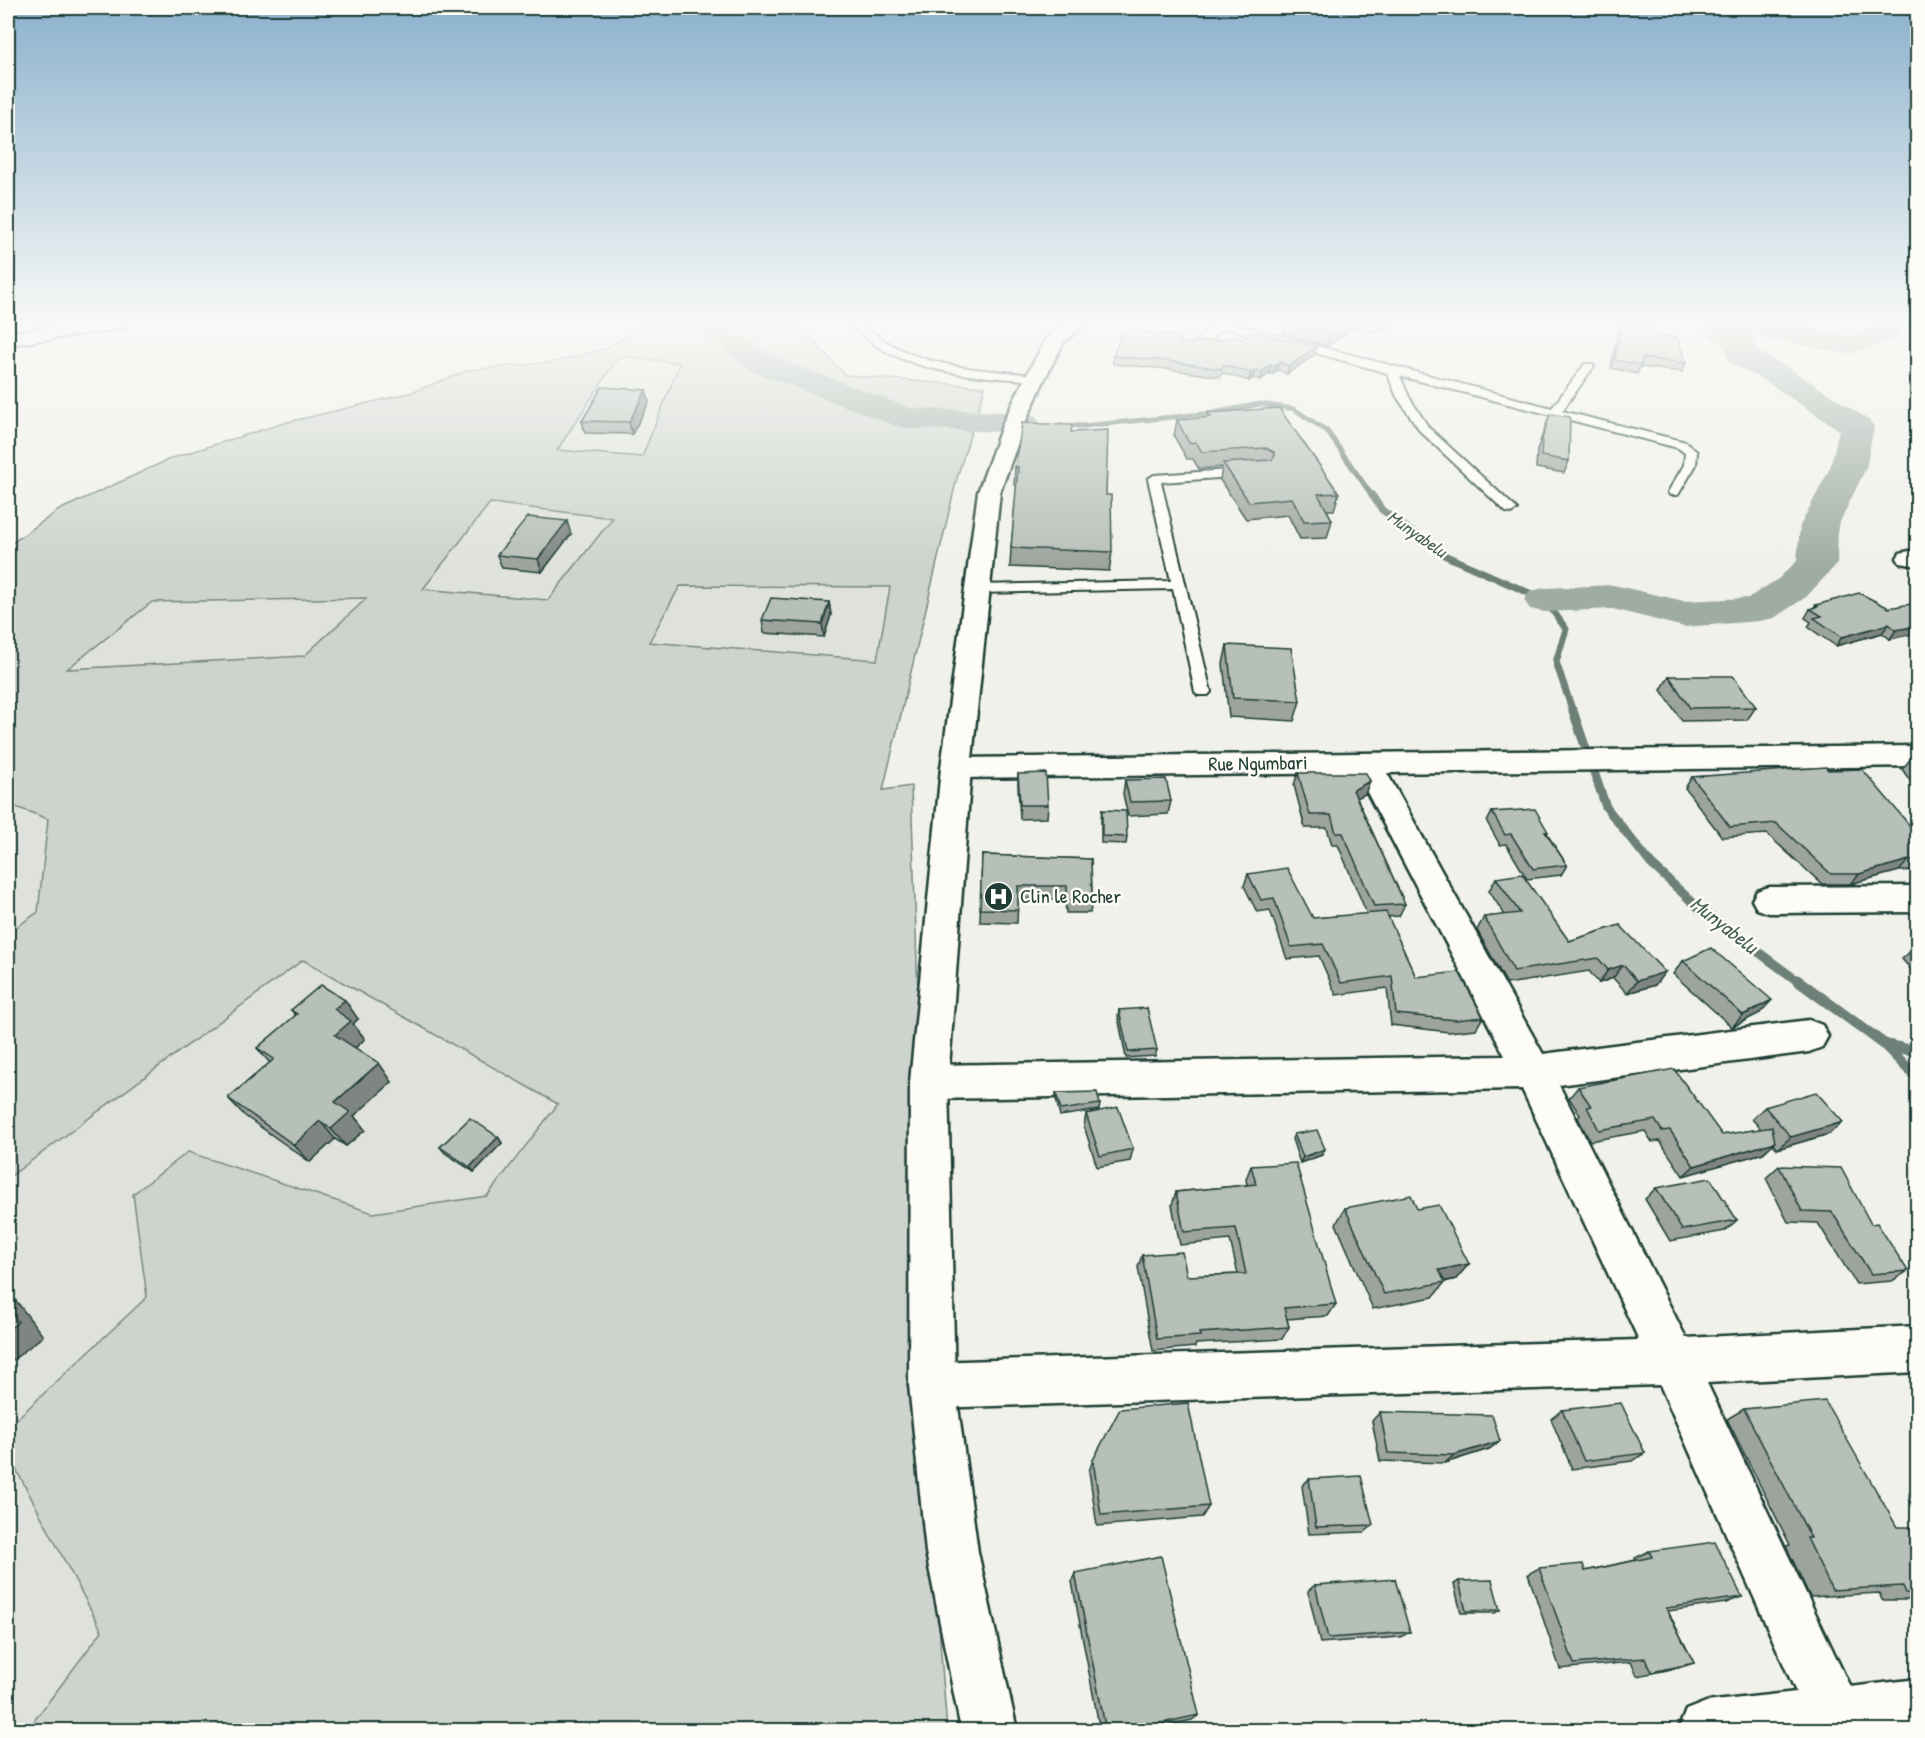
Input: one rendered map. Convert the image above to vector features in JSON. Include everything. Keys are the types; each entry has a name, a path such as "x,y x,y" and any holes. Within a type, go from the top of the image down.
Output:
{"main road":[{"path":"989,1731 952,1552 932,1385 929,1082 956,768 989,492 1023,404"},
{"name":"Rue Ngumbari","path":"956,768 1917,756"},
{"path":"1366,762 1533,1072 1673,1362 1838,1724"},
{"path":"1769,900 1917,898"},
{"path":"929,1082 1533,1072 1809,1036"},
{"path":"932,1385 1673,1362 1917,1349"},
{"path":"1706,1731 1838,1724 1917,1707"}],"lane":[{"path":"1407,404 1425,430 1511,509"},
{"path":"1528,404 1682,445 1691,452 1690,465 1674,492"},
{"path":"1556,411 1561,404"},
{"path":"1203,692 1154,478 1252,472"},
{"path":"977,589 1179,585"}],"shaded area":[{"path":"363,404 587,404 557,450 642,457 663,404 980,404 957,478 883,790 911,786 940,1641 947,1730 27,1730 102,1631 8,1454 8,1427 147,1297 133,1194 188,1152 373,1213 487,1196 558,1104 303,960 8,1178 8,933 38,912 48,819 8,804 8,546 59,510 172,458 284,423","holes":["490,503 612,518 612,519 548,600 423,589","680,586 890,587 877,660 649,642","367,598 304,656 67,669 152,602"]},
{"path":"587,404 663,404 642,457 556,450"},
{"path":"490,503 612,518 548,600 422,589"},
{"path":"680,586 890,587 878,661 648,642"},
{"path":"368,598 303,656 66,670 152,602"},
{"path":"8,804 48,819 38,912 8,933"},
{"path":"303,960 558,1104 487,1196 373,1213 188,1152 133,1194 147,1297 8,1427 8,1178"},
{"path":"8,1454 103,1632 27,1730 8,1730"}],"building":[{"path":"592,404 639,404 629,422 582,421"},
{"path":"1279,408 1339,493 1318,494 1332,520 1304,521 1292,498 1249,502 1223,463 1271,460 1275,456 1274,452 1266,448 1202,452 1196,442 1189,443 1177,420 1211,417 1208,413"},
{"path":"1550,414 1570,417 1569,461 1541,456 1542,439"},
{"path":"1022,423 1072,425 1071,432 1108,430 1106,495 1111,495 1112,552 1011,548 1018,467 1015,467"},
{"path":"528,517 567,521 538,559 497,555"},
{"path":"1859,593 1889,608 1916,603 1917,626 1896,630 1889,624 1842,637 1814,618 1822,616 1810,609 1818,606 1816,605"},
{"path":"771,598 829,602 822,624 762,620"},
{"path":"1227,645 1291,648 1300,701 1233,698"},
{"path":"1669,676 1733,676 1756,707 1690,708"},
{"path":"1826,767 1828,770 1862,769 1917,834 1917,860 1909,860 1859,874 1831,874 1776,823 1730,827 1692,777"},
{"path":"1046,773 1048,805 1020,805 1018,774"},
{"path":"1298,773 1366,773 1370,781 1353,790 1405,904 1374,906 1343,833 1336,833 1331,815 1310,815"},
{"path":"1166,779 1171,801 1130,802 1125,780"},
{"path":"1535,809 1548,832 1545,832 1567,865 1533,869 1511,834 1505,835 1492,812"},
{"path":"1102,810 1126,811 1127,837 1102,836"},
{"path":"982,855 1091,859 1092,900 1067,900 1067,886 1018,886 1018,910 980,909"},
{"path":"1287,868 1313,918 1386,912 1416,977 1459,972 1483,1017 1456,1020 1396,1014 1392,976 1341,983 1323,944 1291,947 1274,898 1261,900 1248,874"},
{"path":"1522,874 1569,941 1620,925 1665,972 1637,981 1623,965 1608,970 1598,958 1514,971 1484,917 1520,913 1496,878"},
{"path":"1711,948 1772,1000 1743,1015 1683,961"},
{"path":"1917,950 1917,958 1911,951"},
{"path":"321,985 345,1000 334,1009 351,1021 335,1035 379,1063 335,1102 350,1112 331,1129 320,1121 294,1145 228,1098 274,1059 257,1048 297,1014 291,1010"},
{"path":"1147,1008 1157,1050 1128,1052 1119,1010"},
{"path":"1674,1069 1722,1135 1772,1127 1775,1142 1694,1166 1670,1130 1662,1131 1655,1120 1599,1130 1587,1107 1591,1106 1578,1087"},
{"path":"1097,1092 1100,1104 1061,1110 1056,1093"},
{"path":"1816,1092 1843,1122 1791,1137 1765,1107"},
{"path":"1118,1107 1133,1149 1100,1156 1086,1114"},
{"path":"470,1118 498,1137 470,1167 440,1147"},
{"path":"1317,1130 1325,1149 1303,1157 1294,1134"},
{"path":"1296,1163 1336,1304 1284,1308 1289,1327 1199,1333 1200,1336 1157,1339 1142,1255 1182,1252 1187,1276 1246,1274 1236,1228 1184,1232 1176,1192 1256,1184 1251,1166"},
{"path":"1779,1166 1841,1168 1871,1224 1877,1223 1908,1271 1871,1274 1832,1212 1802,1211"},
{"path":"1710,1178 1737,1220 1682,1230 1656,1188"},
{"path":"1411,1195 1417,1209 1439,1205 1469,1264 1439,1270 1445,1282 1384,1294 1345,1208"},
{"path":"8,1307 18,1322 8,1330"},
{"path":"1825,1401 1897,1527 1911,1527 1917,1541 1917,1593 1906,1593 1903,1586 1832,1590 1807,1538 1811,1538 1744,1409"},
{"path":"1188,1403 1209,1506 1101,1515 1093,1460 1120,1409"},
{"path":"1621,1403 1645,1453 1584,1461 1562,1410"},
{"path":"1380,1412 1492,1415 1500,1441 1454,1455 1388,1453"},
{"path":"1361,1476 1373,1525 1316,1527 1309,1479"},
{"path":"1715,1542 1742,1597 1666,1608 1694,1663 1652,1672 1645,1658 1574,1664 1539,1568 1583,1564 1585,1571 1652,1557 1649,1551"},
{"path":"1161,1556 1199,1715 1125,1731 1106,1731 1075,1573"},
{"path":"1395,1579 1410,1632 1328,1638 1315,1585"},
{"path":"1492,1580 1500,1610 1466,1611 1459,1581"}],"waterway":[{"name":"Munyabelu","path":"869,404 906,418 1023,423"},
{"name":"Munyabelu","path":"1061,425 1083,426 1213,413 1259,404"},
{"name":"Munyabelu","path":"1261,404 1294,409 1327,431 1373,497"},
{"name":"Munyabelu","path":"1545,600 1613,597 1684,614 1721,613 1759,609 1792,588 1817,564 1819,526 1848,468 1857,427 1822,404"},
{"name":"Munyabelu","path":"1372,495 1382,510 1444,555 1545,600 1566,629 1556,662 1573,712"},
{"name":"Munyabelu","path":"1573,711 1606,807 1651,864 1701,910 1799,982"},
{"name":"Munyabelu","path":"1797,980 1884,1044"},
{"path":"1884,1044 1918,1052"},
{"name":"Munyabelu","path":"1884,1044 1918,1079"}],"place":[{"name":"Clin le Rocher","path":"999,896"}]}
